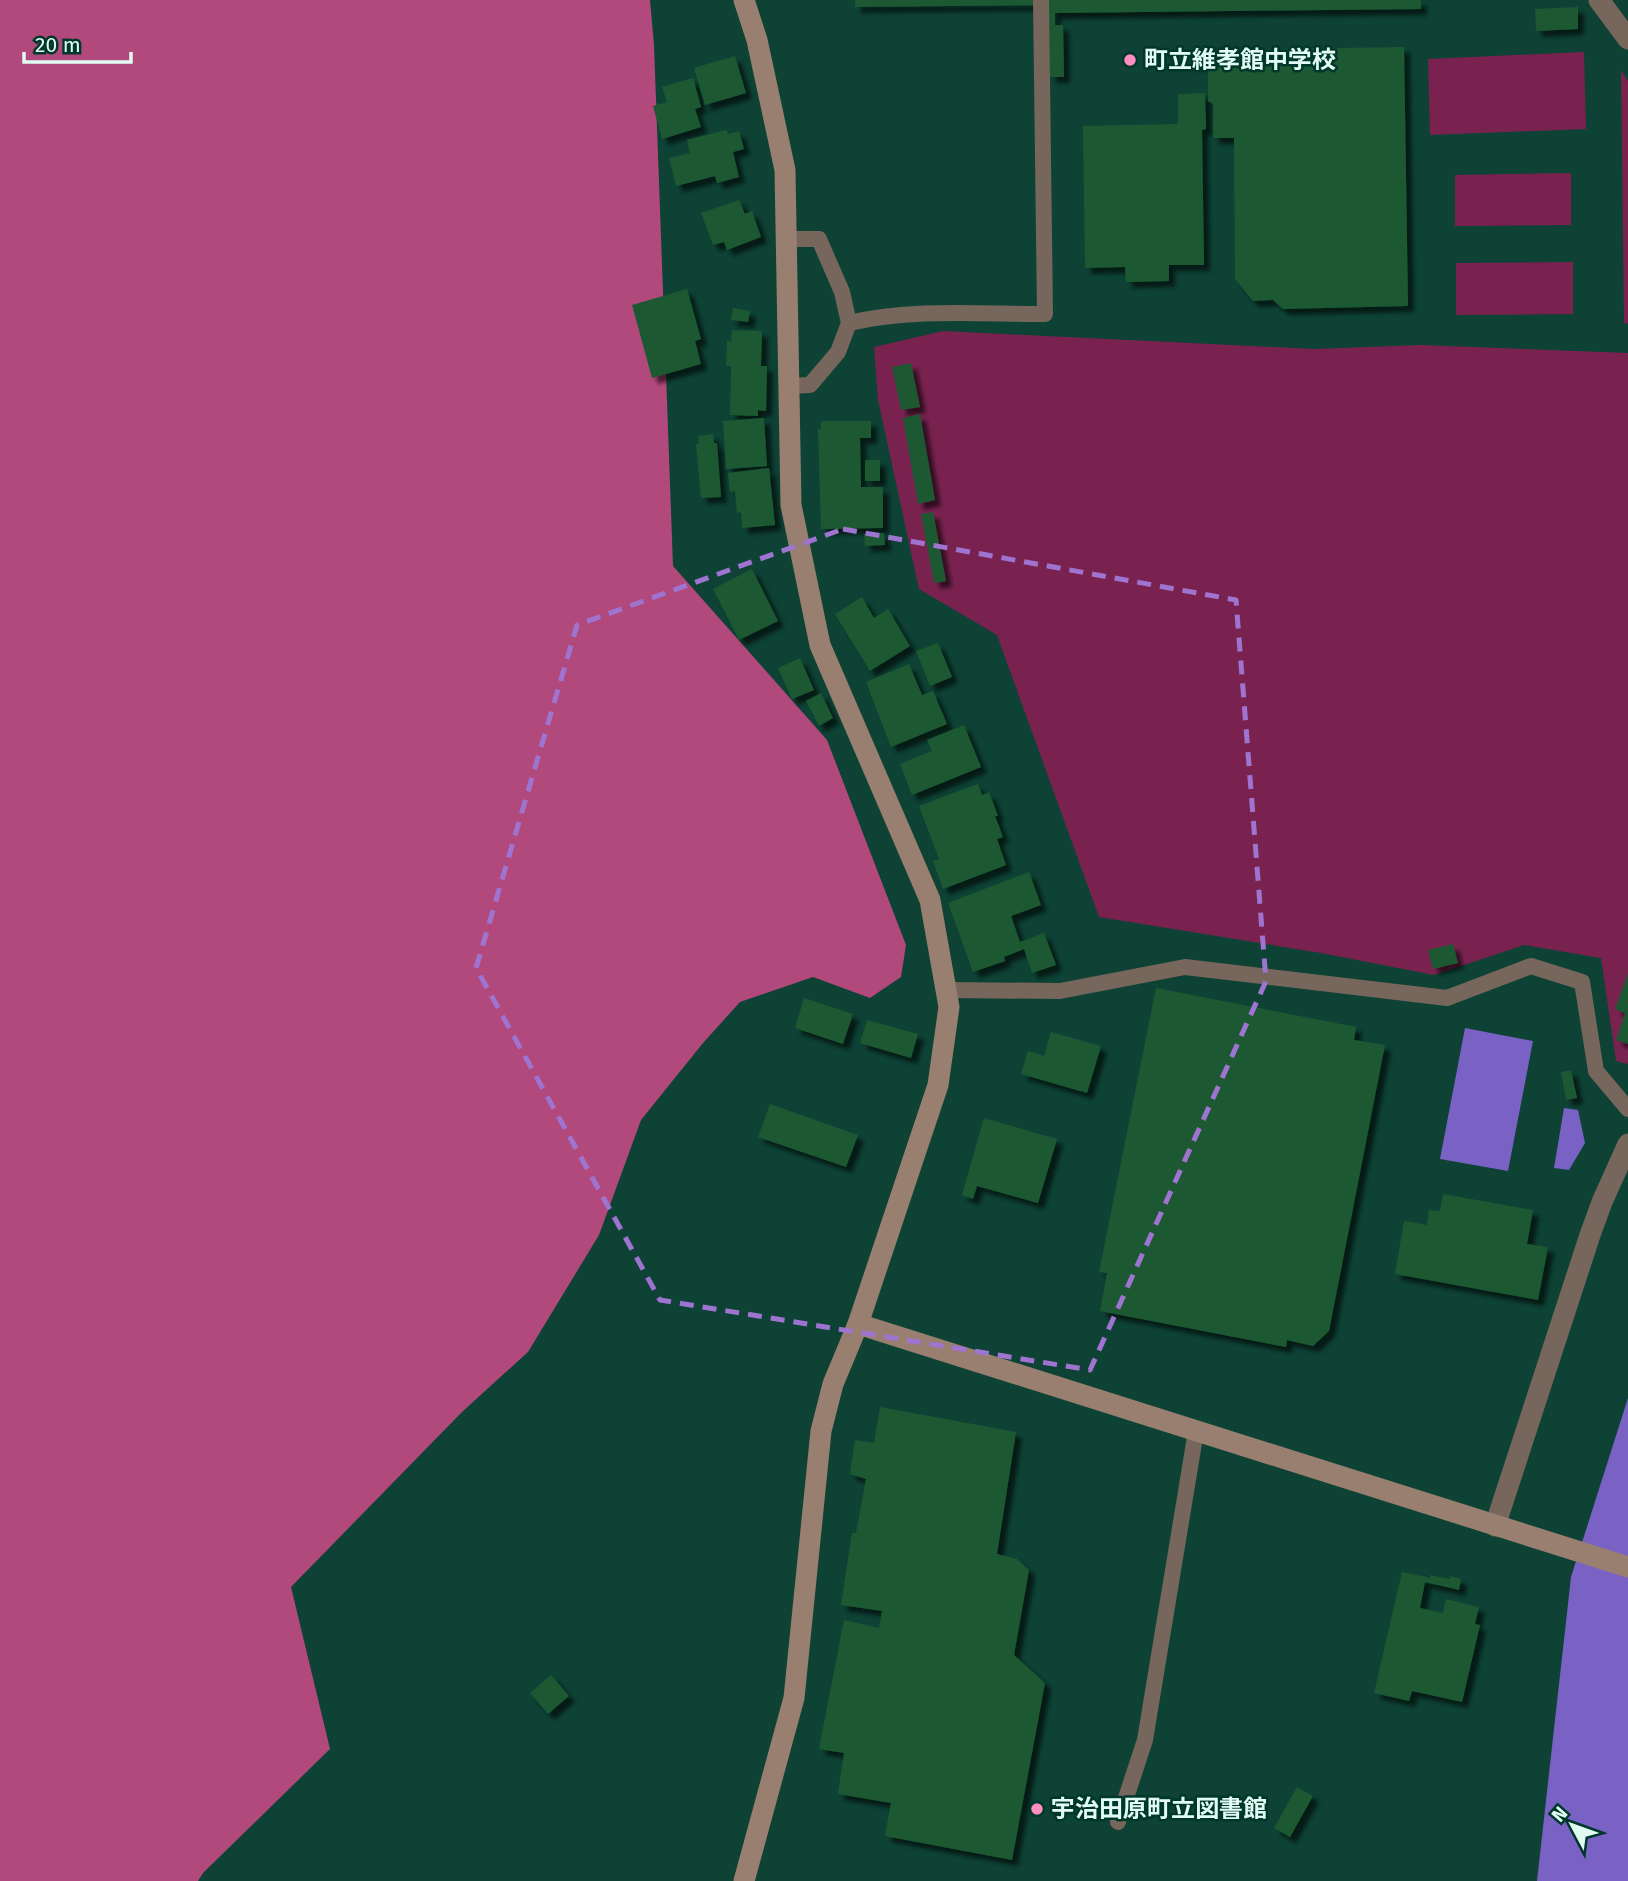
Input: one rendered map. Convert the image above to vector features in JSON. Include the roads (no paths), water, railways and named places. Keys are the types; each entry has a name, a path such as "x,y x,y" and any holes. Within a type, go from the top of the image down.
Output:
{"street":[{"path":"744,0 757,40 785,170 791,505 820,645 930,900 949,1007 938,1085 858,1324 832,1384 821,1431 794,1698 744,1881"},
{"path":"1598,0 1628,39"},
{"path":"1494,1526 1590,1235 1628,1144"},
{"path":"858,1324 1628,1567"}],"lane":[{"path":"849,323 875,317 930,313 1045,314 1041,0"},
{"path":"786,239 820,239 842,292 849,323 838,352 810,385 789,386"},
{"path":"946,989 1060,991 1185,967 1447,999 1531,966 1582,982 1596,1071 1628,1109"},
{"path":"1118,1822 1145,1740 1196,1431"}],"place":[{"name":"町立維孝館中学校","path":"1130,60"},
{"name":"宇治田原町立図書館","path":"1037,1809"}]}
